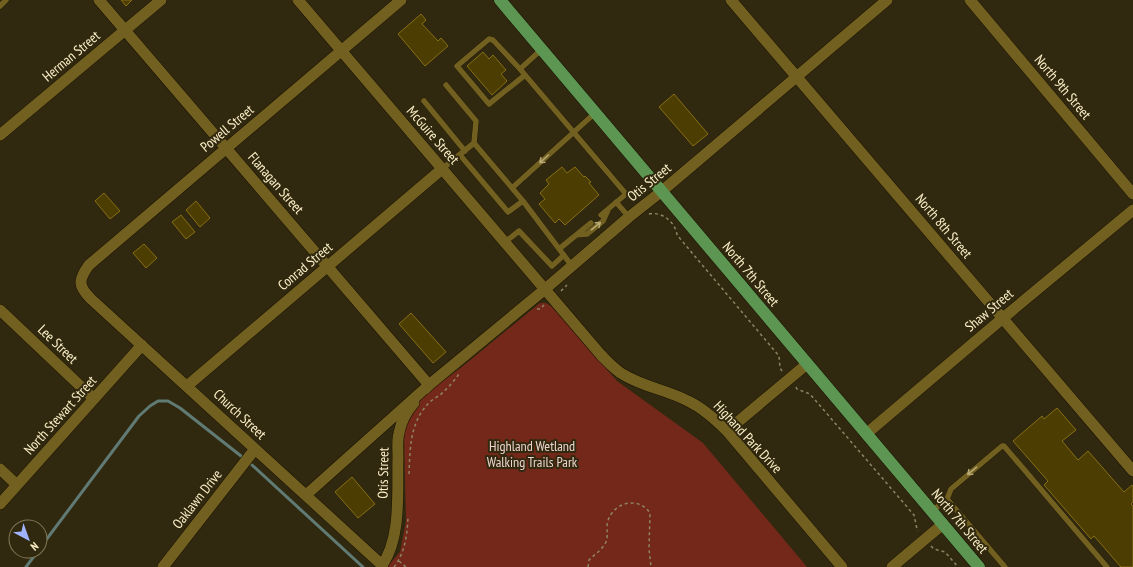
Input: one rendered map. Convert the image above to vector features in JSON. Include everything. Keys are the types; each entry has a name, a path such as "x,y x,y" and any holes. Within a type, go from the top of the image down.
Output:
{"main road":[{"name":"North 7th Street","path":"500,0 979,567"}],"street":[{"name":"Flanagan Street","path":"100,0 428,385"},
{"name":"Herman Street","path":"0,135 161,0"},
{"name":"McGuire Street","path":"298,0 505,242 544,290"},
{"name":"Powell Street","path":"80,283 82,275 89,265 401,0"},
{"name":"North 8th Street","path":"731,0 1133,471"},
{"name":"Otis Street","path":"306,495 428,385 544,290 887,0"},
{"name":"North 9th Street","path":"970,0 1133,194"},
{"name":"Conrad Street","path":"187,386 442,169"},
{"name":"Shaw Street","path":"866,434 1002,318 1133,210"},
{"name":"Church Street","path":"80,283 84,292 306,495 381,566"},
{"name":"Highand Park Drive","path":"544,290 601,355 618,371 636,381 686,400 710,415 726,431 842,567"},
{"name":"Lee Street","path":"0,310 94,399"},
{"name":"North Stewart Street","path":"0,504 142,345"},
{"path":"726,431 807,364"},
{"name":"Otis Street","path":"381,566 390,551 397,517 398,433 412,404 428,385"},
{"name":"Oaklawn Drive","path":"163,567 255,449"},
{"path":"0,469 17,485"},
{"path":"892,567 943,524"}],"lane":[{"path":"0,6 6,0"},
{"path":"525,75 489,104 457,66 488,39 493,40 520,69 626,194 601,215"},
{"path":"520,69 542,49"},
{"path":"442,169 474,143 476,121 446,85"},
{"path":"424,101 465,151"},
{"path":"512,188 595,113"},
{"path":"474,143 523,201 572,266"},
{"path":"460,155 508,212 523,201"},
{"path":"616,202 629,217"},
{"path":"576,236 587,234 598,226 603,221 610,208"},
{"path":"559,249 591,223"},
{"path":"505,242 519,231 552,266 564,256"},
{"path":"932,511 947,499 951,489 1002,446 1006,448 1107,567"},
{"path":"947,499 1005,567"}],"path":[{"path":"645,216 657,214 662,216 677,230 677,235 778,356 780,368 784,373"},
{"path":"559,292 568,282"},
{"path":"535,311 546,304"},
{"path":"409,478 411,437 415,424 419,416 430,402 442,394 462,371"},
{"path":"795,386 797,389 810,394 914,515 917,529 920,533"},
{"path":"588,567 589,560 602,548 608,537 608,521 614,511 622,505 633,503 643,506 650,512 649,549 651,567"},
{"path":"394,567 399,561 406,539 408,515"},
{"path":"931,546 934,549 945,552 958,567"},
{"path":"399,561 406,567"}],"green space":[{"name":"Highland Wetland Walking Trails Park","path":"540,303 546,303 552,307 617,381 703,443 807,567 387,567 400,552 406,521 404,432 416,404 427,393 463,366"}],"building":[{"path":"121,0 132,0 126,6"},
{"path":"421,14 426,20 422,24 438,41 441,38 448,46 425,66 398,34"},
{"path":"483,52 489,59 493,55 506,70 501,74 507,81 492,95 467,66"},
{"path":"674,94 708,134 693,146 659,107"},
{"path":"562,167 567,173 575,167 591,182 589,183 599,195 565,225 559,219 555,223 539,204 545,199 540,193 549,184 546,180"},
{"path":"104,193 120,211 110,219 95,201"},
{"path":"196,201 210,218 200,227 186,210"},
{"path":"181,215 195,232 186,239 172,222"},
{"path":"144,244 157,258 146,268 133,253"},
{"path":"411,313 446,352 433,363 399,324"},
{"path":"1057,408 1076,430 1062,441 1078,460 1088,451 1124,492 1132,485 1133,487 1133,502 1131,504 1133,506 1133,567 1121,567 1094,536 1091,539 1044,485 1048,481 1013,441 1042,416 1044,419"},
{"path":"352,477 375,504 358,518 335,492"}],"waterway":[{"path":"48,537 139,416 158,401 168,401 180,408 241,456"},
{"path":"252,465 363,567"},
{"path":"26,567 32,559"}]}
